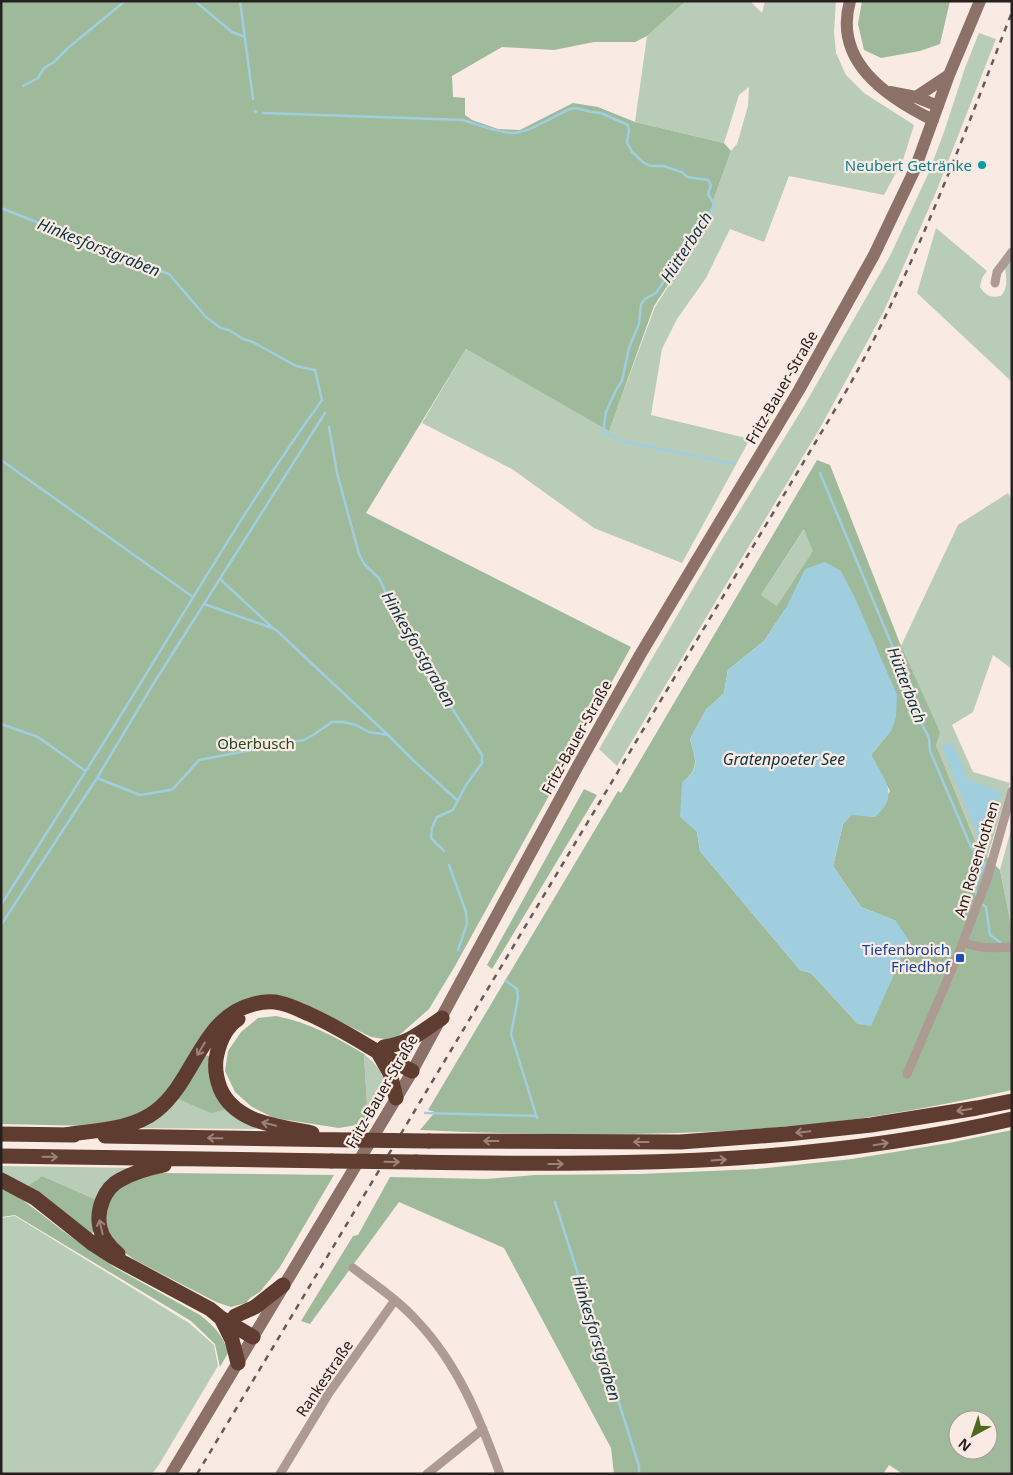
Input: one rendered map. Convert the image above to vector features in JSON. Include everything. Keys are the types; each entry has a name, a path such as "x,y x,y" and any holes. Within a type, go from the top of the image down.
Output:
{"highway":[{"path":"65,1135 121,1126 141,1120 156,1112 169,1099 183,1080 204,1044 216,1028 230,1014 244,1007 263,1002 281,1003 299,1010 414,1067"},
{"path":"299,1010 264,1009 248,1014 236,1021 226,1031 219,1044 215,1061 217,1079 223,1094 232,1106 241,1113 259,1121 351,1140"},
{"path":"381,1050 404,1043 442,1018"},
{"path":"381,1050 390,1073 396,1098"},
{"path":"1,1134 429,1141 680,1142 787,1134 871,1125 1012,1101"},
{"path":"1,1156 603,1164 680,1162 789,1155 865,1147 1012,1120"},
{"path":"130,1265 105,1240 100,1229 99,1216 102,1202 108,1191 118,1180 147,1168 191,1159"},
{"path":"1,1180 34,1198 93,1244 256,1333"},
{"path":"222,1314 255,1308 284,1285"},
{"path":"222,1314 238,1363"}],"main road":[{"path":"850,1 847,29 850,45 855,59 864,73 902,103 933,120"},
{"name":"Fritz-Bauer-Straße","path":"171,1474 414,1067 640,654 799,390 874,255 915,169 949,75 980,1"},
{"path":"916,97 949,75"},
{"path":"885,90 916,97 938,106"}],"street":[{"path":"995,283 997,272 1012,252"},
{"name":"Am Rosenkothen","path":"906,1074 988,879 1012,790"},
{"path":"963,942 978,947 1012,947"},
{"path":"353,1268 395,1300 418,1321 446,1359 467,1392 484,1429 500,1474"},
{"name":"Rankestraße","path":"280,1474 329,1393 395,1300"},
{"path":"426,1474 484,1429"}],"green space":[{"name":"Oberbusch","path":"1,1 686,1 647,36 635,42 594,42 554,50 502,47 452,76 453,97 465,98 465,115 472,120 498,129 520,130 573,103 598,107 635,122 724,143 731,151 713,201 710,221 654,306 609,431 466,349 366,513 631,647 455,966 429,1009 395,1039 384,1039 371,1037 303,1003 283,998 245,1001 177,1077 155,1105 126,1120 91,1126 1,1124"},
{"path":"686,1 750,1 762,13 765,1 836,1 834,32 836,53 846,75 864,93 914,125 903,160 884,195 789,176 764,242 730,229 706,278 677,319 662,349 651,415 750,439 682,563 594,528 512,469 422,423 466,349 609,430 655,307 710,221 713,201 731,151 737,144 748,106 749,87 739,95 724,143 635,122 647,36"},
{"path":"862,1 950,1 940,44 920,51 881,58 864,50 858,24"},
{"path":"979,33 996,39 936,192 883,313 820,428 617,766 599,749 719,544 804,406 890,256 928,174"},
{"path":"936,228 987,271 982,278 980,287 989,296 1001,296 1004,292 1006,282 1005,266 1012,257 1012,382 917,293"},
{"path":"817,460 830,465 901,646 940,732 936,745 978,848 1000,870 1012,930 1012,1090 884,1115 758,1129 613,1134 420,1130 435,1112 428,1110 618,791 621,793","holes":["804,529 813,551 777,606 761,595","786,608 892,729 871,755 890,791 875,817 852,814 843,824 833,866 861,907 896,921 858,1024 811,973 800,970 700,851 697,832 682,783 692,773 695,763 690,739 706,710 724,693 728,670 764,641"]},
{"path":"1008,493 1012,501 1012,669 993,655 973,712 952,725 973,772 1010,783 987,858 978,848 936,745 901,646 958,525"},
{"path":"805,528 814,551 777,607 761,595"},
{"path":"584,789 597,795 492,969 487,965"},
{"path":"1012,826 1012,930 1000,870"},
{"path":"276,1016 322,1031 364,1054 368,1123 339,1128 274,1118 252,1107 235,1092 225,1071 228,1051 241,1032 258,1018"},
{"path":"364,1054 381,1071 384,1079 383,1094 368,1123"},
{"path":"202,1055 212,1056 228,1109 211,1113 176,1098"},
{"path":"176,1098 228,1109 271,1129 132,1128"},
{"path":"1012,1130 1012,1474 903,1474 889,1465 883,1474 614,1474 611,1448 504,1248 399,1202 310,1324 301,1321 353,1236 358,1235 390,1177 486,1179 535,1175 639,1174 757,1169 852,1159 949,1143"},
{"path":"1,1166 138,1168 97,1200 42,1176 26,1187 1,1175"},
{"path":"161,1173 334,1175 280,1267 260,1292 246,1303 231,1307 216,1302 135,1260 122,1251 113,1241 106,1228 105,1212 111,1196 124,1184 138,1177"},
{"path":"42,1176 97,1200 95,1231 88,1236 26,1187"},
{"path":"1,1188 17,1196 114,1267 205,1319 218,1332 224,1341 228,1353 220,1367 215,1344 191,1321 15,1215 1,1217"},
{"path":"15,1216 189,1323 214,1345 218,1366 152,1474 1,1474 1,1218"}],"water":[{"name":"Gratenpoeter See","path":"825,562 841,571 856,600 897,695 896,717 892,729 871,755 888,787 887,801 883,809 875,817 852,815 843,824 833,866 861,907 896,921 909,941 871,1026 858,1024 811,973 800,970 700,851 697,832 680,817 682,783 692,773 695,763 690,739 706,710 724,693 728,670 764,641 786,608 805,569"},
{"path":"952,742 967,778 1002,793 989,820 985,840 980,842 942,746"}],"waterway":[{"path":"23,86 38,78 44,68 54,62 125,1"},
{"path":"195,1 232,32 245,37"},
{"path":"240,1 253,99"},
{"name":"Hütterbach","path":"263,113 463,120 493,130 512,133 526,130 570,109 577,108 601,113 628,125 627,142 632,152 650,166 663,166 682,172 687,177 708,180 711,185 708,194 714,204 656,293 645,299 641,304 639,324 629,348 622,381 606,412 603,433 626,442 734,464"},
{"path":"1,208 84,241 99,244 106,249 131,257 146,266 169,274 206,317 221,328 253,342 296,366 315,370 322,400 232,534 112,730 1,905"},
{"path":"1,925 97,778 152,686 325,413"},
{"name":"Hinkesforstgraben","path":"329,427 337,473 359,554 365,565 379,578 386,593 407,622 423,651 430,674 482,755 482,763 466,785 453,810 437,817 432,828 431,838 444,851"},
{"path":"1,460 193,597"},
{"name":"Hütterbach","path":"820,473 919,710 921,722 929,738 930,751 971,847 985,863 975,888 976,894"},
{"path":"220,579 274,629"},
{"path":"204,604 275,629 387,734"},
{"path":"97,778 140,795 170,790 199,760 304,740 332,722 343,722 356,725 369,732 388,735 457,800"},
{"path":"1,724 38,737 84,770"},
{"name":"Hinkesforstgraben","path":"449,865 466,912 467,924 458,950"},
{"name":"Hütterbach","path":"983,905 986,907 990,935 1000,942"},
{"name":"Hinkesforstgraben","path":"506,981 517,989 518,998 511,1034 537,1118"},
{"path":"425,1113 537,1116"},
{"name":"Hinkesforstgraben","path":"555,1202 639,1466 639,1474"}],"railway":[{"path":"197,1474 848,388 895,297 916,250 956,156 1012,12"}],"place":[{"name":"Neubert Getränke","path":"982,165"},
{"name":"Tiefenbroich Friedhof","path":"960,958"}]}
